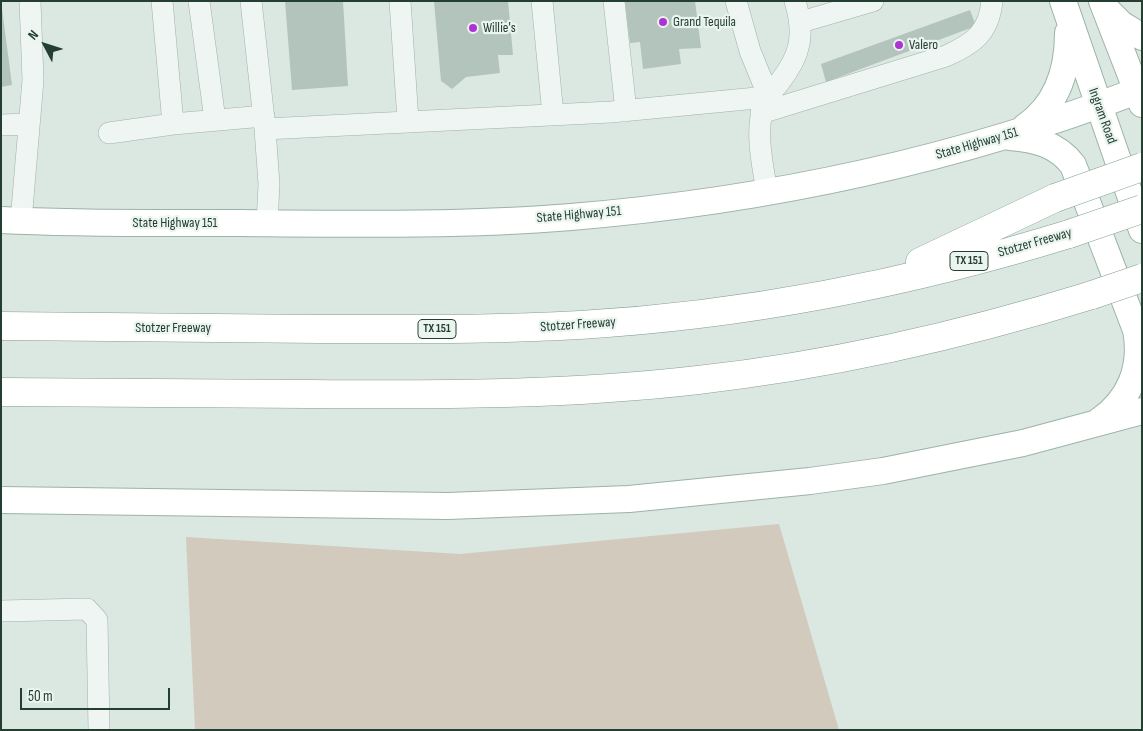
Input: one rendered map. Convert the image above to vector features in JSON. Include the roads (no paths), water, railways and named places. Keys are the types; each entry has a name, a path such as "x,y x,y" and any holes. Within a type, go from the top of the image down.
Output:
{"highway":[{"path":"869,286 1055,198 1142,166"},
{"name":"Stotzer Freeway","path":"1,326 399,329 545,327 691,315 762,306 869,286 1011,251 1069,234 1142,209"},
{"path":"1,392 444,395 554,392 663,384 744,374 879,351 987,325 1092,295 1142,278"}],"main road":[{"path":"1103,4 1121,24 1142,37"},
{"path":"1103,4 1140,95"},
{"path":"1007,137 1036,118 1059,87 1068,58 1065,6"},
{"name":"Ingram Road","path":"1065,6 1142,230"},
{"name":"State Highway 151","path":"11,221 268,224 459,223 568,217 675,206 767,192 918,162 1007,137 1099,106 1140,95"},
{"path":"1007,137 1048,144 1063,154 1073,165 1136,330 1138,350 1133,382 1118,406 1090,427"},
{"path":"1,500 448,506 630,499 810,481 873,472 987,452 1090,427 1142,411"},
{"path":"1090,427 1142,425"}],"lane":[{"path":"11,221 29,124 33,80 30,1"},
{"path":"162,1 173,124"},
{"path":"200,1 215,120"},
{"path":"250,1 269,184 268,224"},
{"path":"400,1 408,121"},
{"path":"542,1 553,115"},
{"path":"614,1 626,111"},
{"path":"736,1 766,102 762,158 767,192"},
{"path":"766,102 790,68 801,40 801,22 795,1"},
{"path":"801,22 873,1"},
{"path":"108,134 215,120 264,123 408,121 553,115 766,102 946,56 970,46 984,28 992,1"},
{"path":"1,125 29,124"},
{"path":"1,611 87,609 97,620 98,730"}],"place":[{"name":"Grand Tequila","path":"663,22"},
{"name":"Willie's","path":"473,28"},
{"name":"Valero","path":"899,45"}]}
